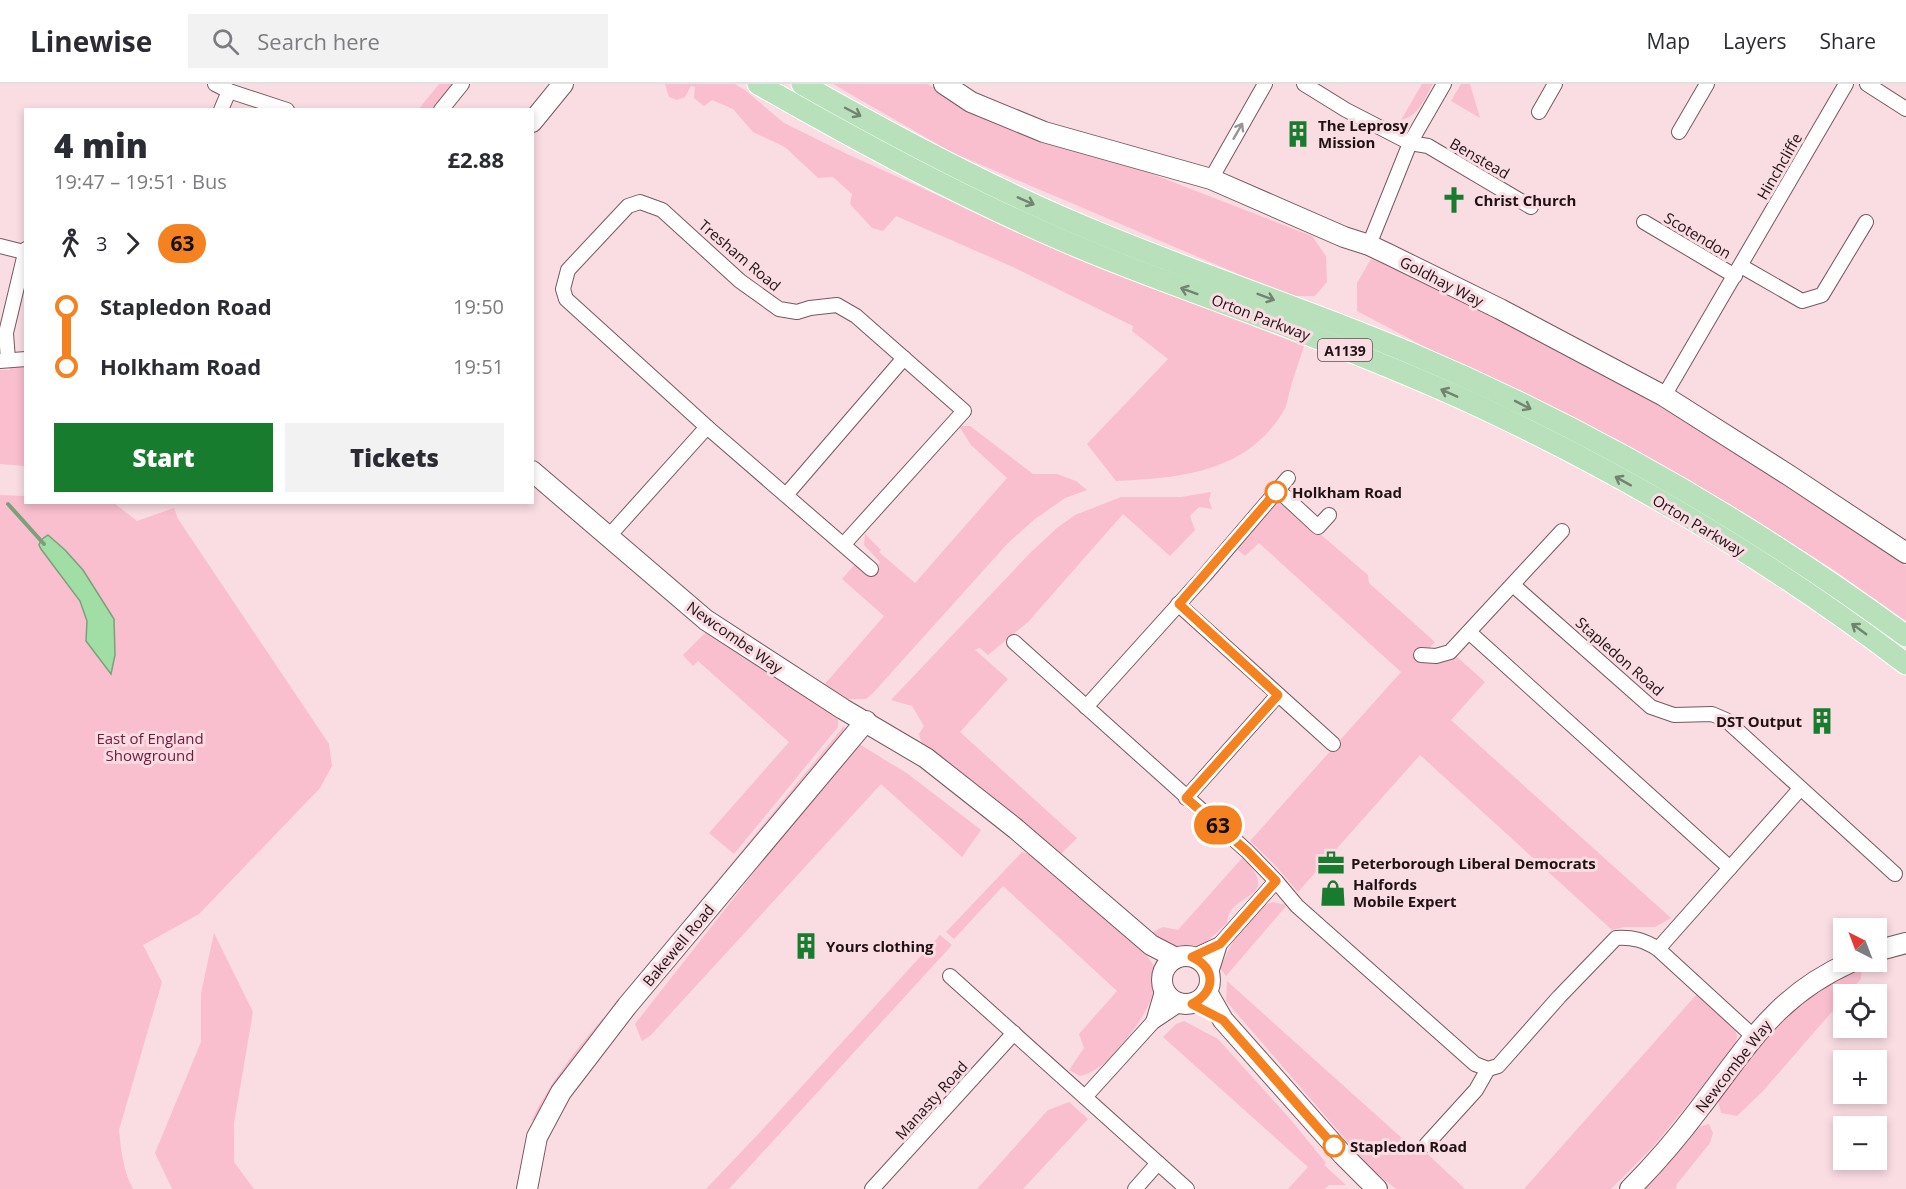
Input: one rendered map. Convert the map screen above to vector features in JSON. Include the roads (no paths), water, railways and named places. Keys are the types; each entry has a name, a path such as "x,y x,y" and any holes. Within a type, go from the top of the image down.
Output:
{"main road":[{"name":"Orton Parkway","path":"758,84 828,124 1021,222 1142,273 1288,327 1402,373 1495,414 1574,454 1705,528 1784,577 1906,664"},
{"name":"Orton Parkway","path":"802,84 953,166 1072,222 1410,353 1504,395 1665,479 1725,514 1797,560 1906,636"}],"street":[{"path":"215,84 281,108"},
{"path":"443,108 462,84"},
{"path":"534,120 563,84"},
{"name":"Goldhay Way","path":"944,84 971,102 1044,132 1211,178 1344,237 1369,245 1500,309 1664,396 1906,553"},
{"path":"1211,178 1265,84"},
{"name":"Benstead","path":"1304,84 1346,110 1410,143 1428,146 1531,207"},
{"path":"1369,245 1410,143 1444,84"},
{"path":"1539,112 1555,84"},
{"path":"1679,132 1707,84"},
{"name":"Hinchcliffe","path":"1664,396 1846,84"},
{"path":"1867,84 1906,109"},
{"path":"222,108 229,91"},
{"name":"Tresham Road","path":"844,544 964,411 856,316 837,305 797,312 779,309 740,281 662,210 640,202 628,206 568,270 563,289 566,299 707,427 871,569"},
{"name":"Scotendon","path":"1644,222 1738,271"},
{"path":"1738,271 1802,301 1822,295 1866,222"},
{"path":"0,246 24,250"},
{"path":"24,254 6,333 4,360 24,359"},
{"path":"786,495 904,358"},
{"path":"609,536 707,427"},
{"name":"Newcombe Way","path":"534,473 706,620 843,709 926,758 1016,829 1151,945 1173,969"},
{"path":"1086,707 1288,478"},
{"path":"1278,490 1318,527 1329,515"},
{"path":"1421,655 1436,656 1450,652 1562,531"},
{"name":"Stapledon Road","path":"1513,585 1651,707 1674,715 1712,714 1726,720 1895,874"},
{"path":"1179,604 1333,744"},
{"path":"1469,632 1730,868"},
{"path":"1014,642 1247,851 1297,906 1475,1064 1488,1068 1498,1066 1559,997 1616,938 1630,938 1646,942 1658,950 1753,1036"},
{"path":"1186,798 1278,695"},
{"name":"Bakewell Road","path":"527,1189 537,1137 561,1092 627,1006 866,721"},
{"path":"1658,950 1800,789"},
{"path":"1085,1097 1152,1022 1173,969 1220,944 1276,881"},
{"path":"1887,948 1906,943"},
{"path":"1152,1022 1202,998 1209,984 1220,944"},
{"path":"1173,969 1200,960 1206,966 1209,984 1223,1020 1343,1155 1377,1189"},
{"path":"1173,969 1173,1001 1186,1004 1223,1020"},
{"name":"Newcombe Way","path":"1630,1189 1677,1137 1753,1036 1802,989 1833,970"},
{"path":"950,976 1187,1189"},
{"name":"Manasty Road","path":"872,1189 1014,1033"},
{"path":"1426,1145 1476,1090 1488,1068"},
{"path":"1135,1189 1158,1163"}],"waterway":[{"path":"8,504 44,544"}],"place":[{"name":"The Leprosy Mission","path":"1298,134"},
{"name":"Christ Church","path":"1454,200"},
{"name":"Holkham Road","path":"1276,492"},
{"name":"DST Output","path":"1822,721"},
{"name":"Peterborough Liberal Democrats","path":"1331,863"},
{"name":"Halfords Mobile Expert","path":"1333,893"},
{"name":"Yours clothing","path":"806,946"},
{"name":"Stapledon Road","path":"1334,1146"}],"park label":[{"name":"East of England Showground","path":"150,746"}]}
